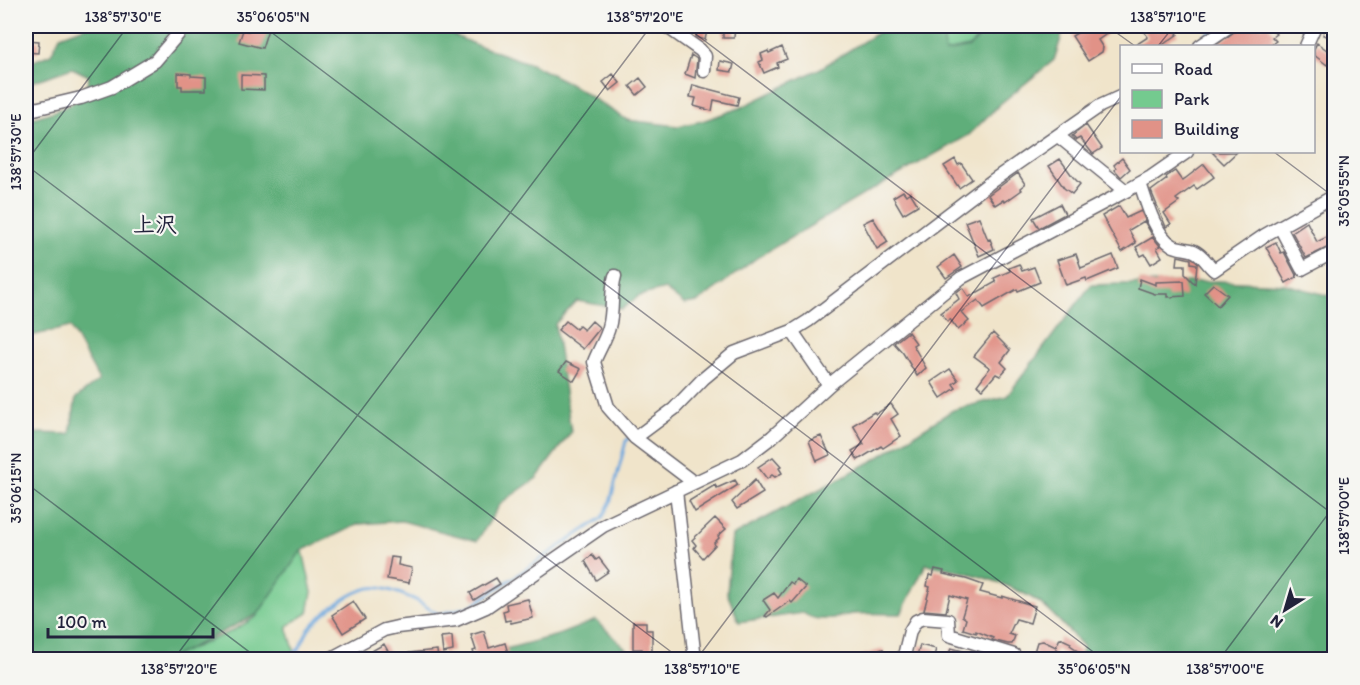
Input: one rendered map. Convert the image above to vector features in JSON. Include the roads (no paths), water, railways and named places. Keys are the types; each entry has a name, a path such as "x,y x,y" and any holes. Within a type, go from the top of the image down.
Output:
{"street":[{"path":"26,111 81,98 112,87 155,61 185,26"},
{"path":"666,26 705,56 704,72"},
{"path":"1202,45 1230,26"},
{"path":"1306,45 1315,26"},
{"path":"634,438 674,408 734,353 792,331 992,181 1100,106 1120,97"},
{"path":"1058,136 1126,191"},
{"path":"328,660 384,630 466,616 486,607 603,526 742,460 772,437 829,385 961,278 1126,191 1185,153"},
{"path":"1140,183 1157,228 1169,243 1201,255 1214,270 1265,235 1335,196"},
{"path":"1280,227 1302,269 1333,258"},
{"path":"615,276 611,287 612,308 609,330 594,362 608,407 634,438 693,482"},
{"path":"792,331 829,385"},
{"path":"676,490 695,660"},
{"path":"903,660 910,631 916,621 923,618 948,620 949,635 1014,656 1017,660"}],"waterway":[{"path":"1203,37 1219,26"},
{"path":"1192,45 1198,41"},
{"path":"1099,100 1120,90"},
{"path":"242,660 255,656 286,657 292,655 300,647 310,628 323,615 362,590 380,588 404,595 439,614 471,606 602,518 610,503 626,441 630,437"}],"district":[{"name":"上沢","path":"155,224"}]}
